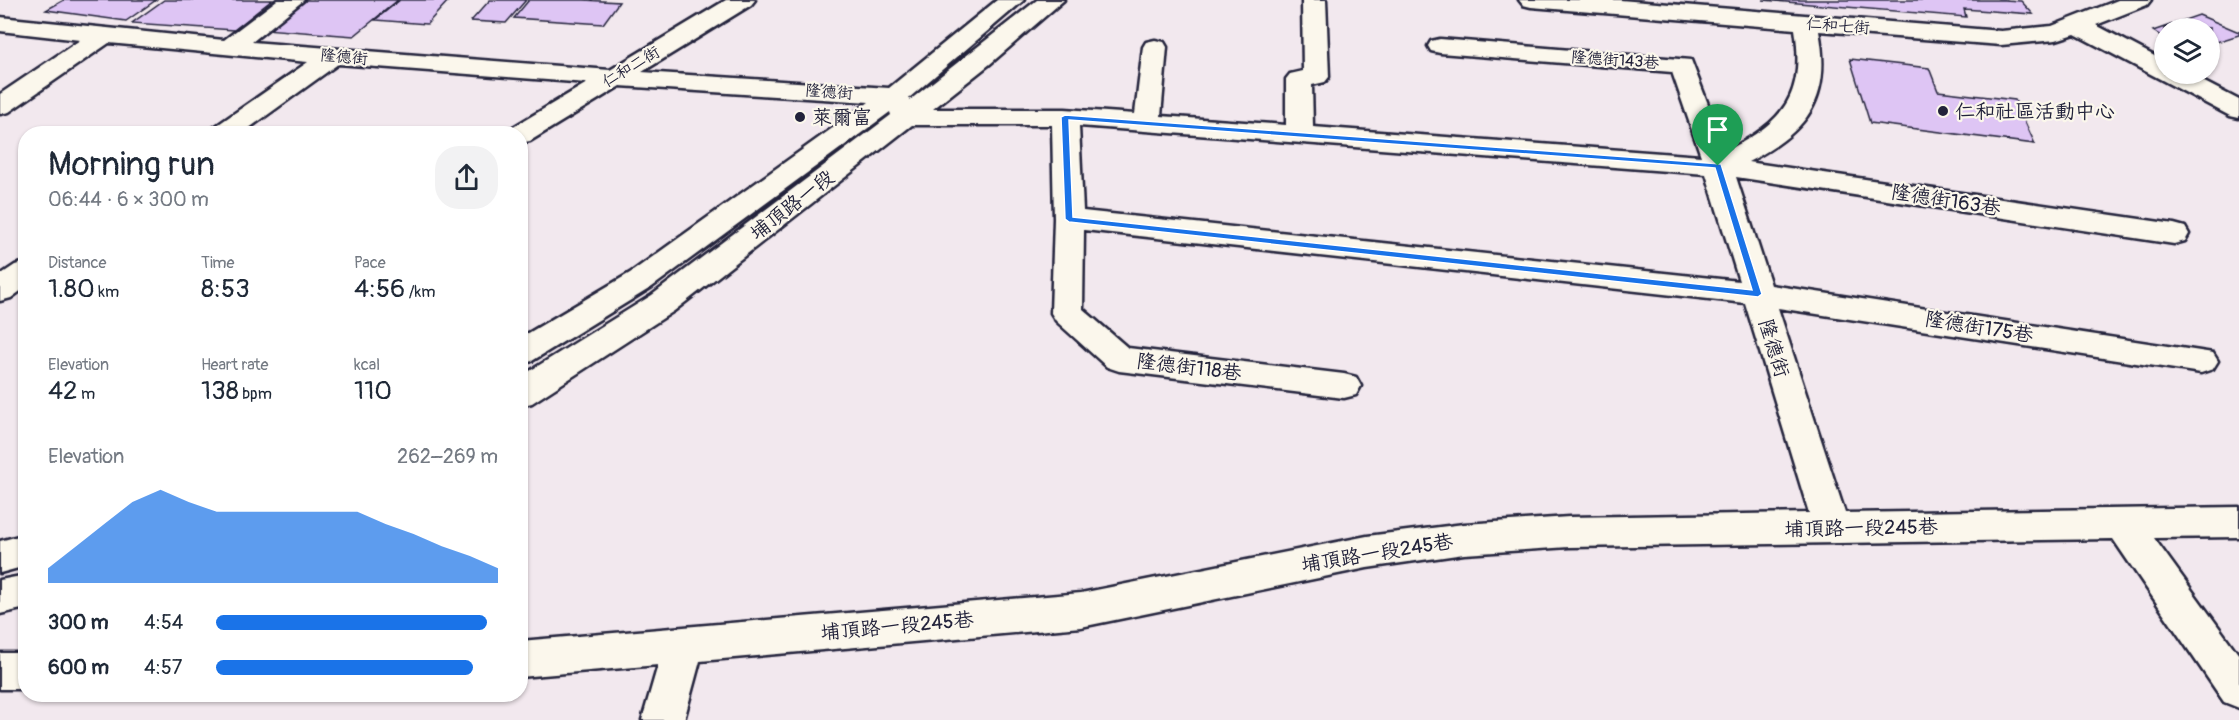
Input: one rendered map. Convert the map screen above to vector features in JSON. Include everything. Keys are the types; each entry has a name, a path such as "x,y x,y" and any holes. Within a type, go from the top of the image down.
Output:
{"street":[{"path":"230,47 292,0"},
{"name":"仁和二街","path":"528,130 743,0"},
{"name":"埔頂路一段","path":"528,389 663,303 900,106 1012,0"},
{"name":"埔頂路一段","path":"528,348 641,280 1053,0"},
{"path":"1300,135 1299,79 1316,77 1314,0"},
{"name":"仁和七街","path":"1531,0 1658,5 1806,24 2001,38 2056,33 2139,0"},
{"name":"隆德街","path":"0,24 104,36 612,78 900,106 1718,166 1832,529"},
{"path":"1718,166 1780,132 1802,108 1812,78 1812,49 1806,24"},
{"path":"2077,25 2154,66"},
{"path":"0,106 104,36"},
{"name":"隆德街143巷","path":"1440,46 1683,65 1718,166"},
{"path":"1147,124 1155,47"},
{"path":"234,126 333,56"},
{"path":"2189,84 2239,110"},
{"name":"隆德街118巷","path":"1065,117 1069,219 1066,314 1119,359 1344,386"},
{"name":"隆德街163巷","path":"1718,166 2174,234"},
{"name":"隆德街175巷","path":"1069,219 1758,294 2201,361"},
{"path":"0,290 18,278"},
{"path":"0,298 18,301"},
{"name":"埔頂路一段245巷","path":"528,658 1081,610 1367,552 1464,539 1569,532 2239,522"},
{"path":"2123,524 2239,689"},
{"path":"0,557 18,552"},
{"path":"0,597 18,593"},
{"path":"663,720 684,645"},
{"path":"0,671 18,671"}],"building":[{"path":"64,0 156,0 126,21 46,10"},
{"path":"164,0 272,0 234,30 132,23"},
{"path":"301,0 398,0 354,36 264,29"},
{"path":"400,0 449,0 427,24 375,20"},
{"path":"490,0 526,0 506,23 471,21"},
{"path":"529,0 619,2 603,24 514,18"},
{"path":"1763,0 2004,0 2021,1 2033,14 1964,9 1966,17"},
{"path":"2199,15 2206,18 2190,18"},
{"path":"2220,24 2239,32 2239,35 2220,41"},
{"name":"仁和社區活動中心","path":"1850,59 1929,68 1938,91 2015,100 2035,144 1870,123"}],"place":[{"name":"仁和社區活動中心","path":"1943,111"},
{"name":"萊爾富","path":"800,117"}],"route":[{"path":"1065,117 1300,135 1718,166 1758,294 1069,219 1065,117"}]}
